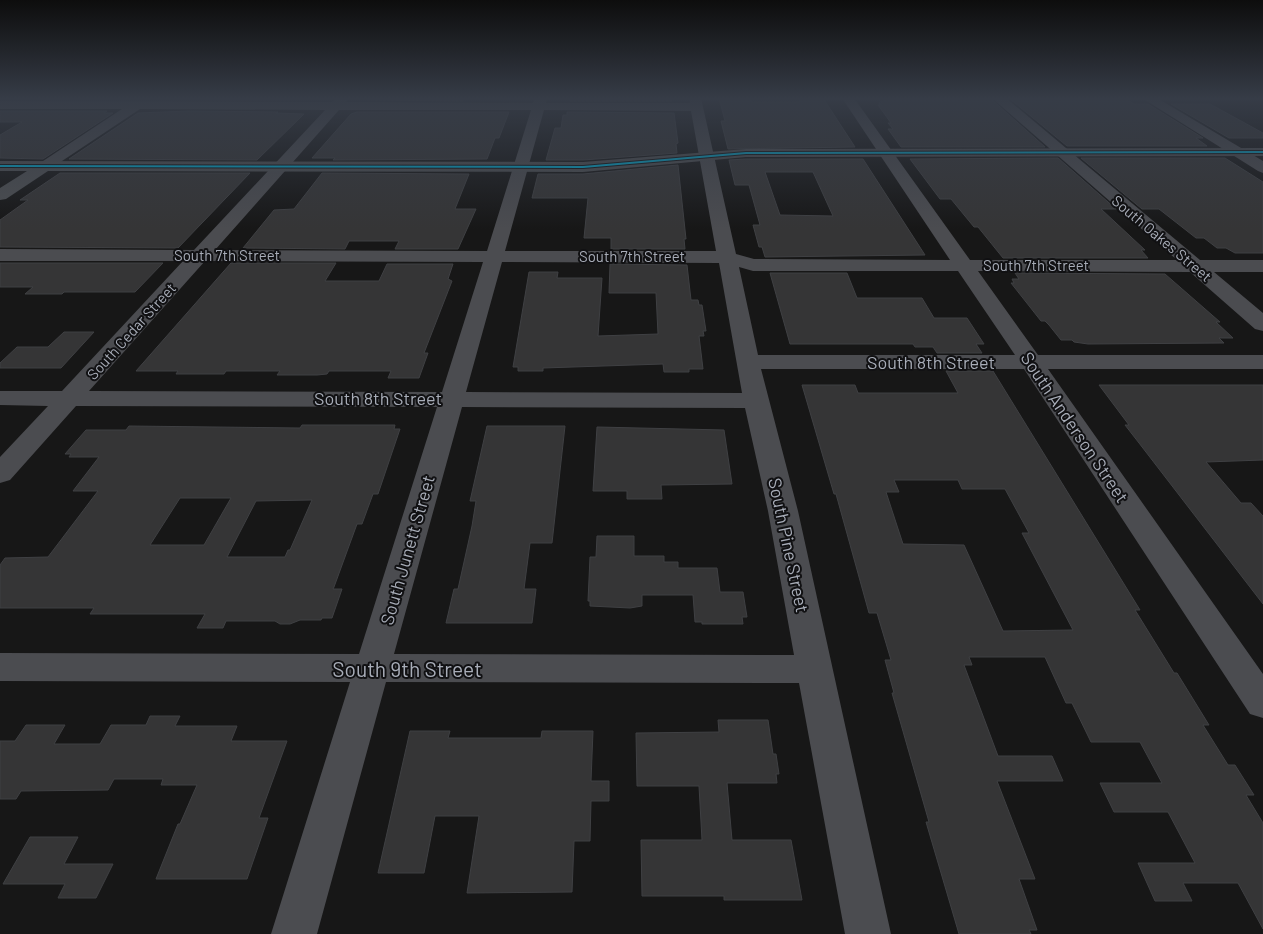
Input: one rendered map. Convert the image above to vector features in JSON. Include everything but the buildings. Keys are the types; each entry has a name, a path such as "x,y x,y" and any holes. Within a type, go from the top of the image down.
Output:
{"main road":[{"path":"0,166 520,167 606,166 737,153 1263,152"},
{"path":"0,195 45,166"}],"street":[{"path":"45,166 83,142"},
{"name":"South Cedar Street","path":"0,474 303,142"},
{"name":"South Junett Street","path":"294,934 527,142"},
{"name":"South Pine Street","path":"704,142 756,401 783,511 868,934"},
{"name":"South Anderson Street","path":"879,142 1263,703"},
{"name":"South Oakes Street","path":"1050,142 1263,324"},
{"path":"1221,142 1263,168"},
{"name":"South 7th Street","path":"0,255 728,257 753,265 1263,266"},
{"name":"South 8th Street","path":"749,362 1263,362"},
{"name":"South 8th Street","path":"0,398 452,398 756,401"},
{"name":"South 9th Street","path":"0,666 815,669"}],"transit line":[{"path":"0,166 583,167 746,153 1263,152"}]}
